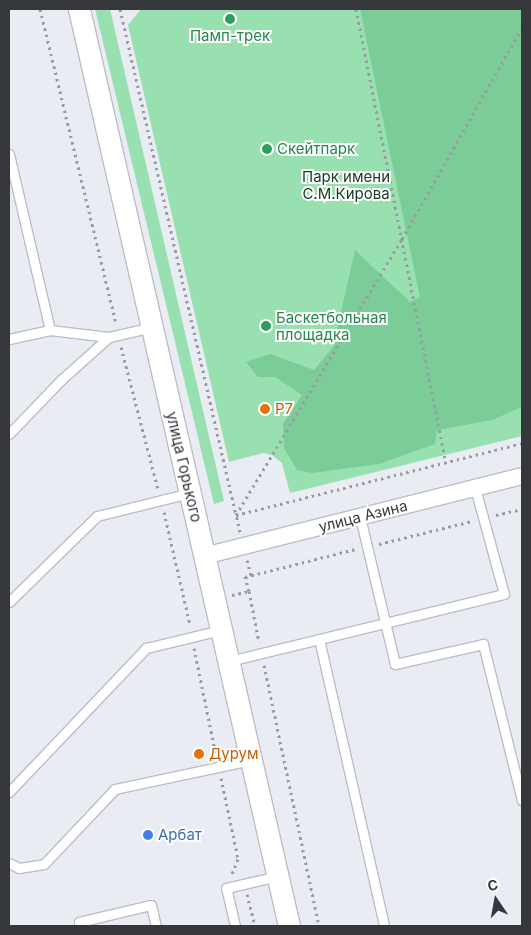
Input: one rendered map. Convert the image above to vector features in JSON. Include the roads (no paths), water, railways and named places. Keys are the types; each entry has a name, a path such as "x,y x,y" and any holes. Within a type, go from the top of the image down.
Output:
{"street":[{"name":"улица Горького","path":"79,9 289,926"},
{"name":"улица Азина","path":"204,556 522,476"}],"lane":[{"path":"9,154 50,330"},
{"path":"9,340 50,330 113,336 152,327"},
{"path":"9,434 62,378 113,336"},
{"path":"229,661 504,594 475,488"},
{"path":"9,602 97,516 190,493"},
{"path":"360,517 396,664 483,644 522,800"},
{"path":"9,792 146,648 222,630"},
{"path":"319,639 384,926"},
{"path":"9,863 19,868 44,864 115,789 251,760"},
{"path":"235,926 226,888 278,876"},
{"path":"80,926 79,922 151,905 156,926"}],"place":[{"name":"Памп-трек","path":"230,19"},
{"name":"Скейтпарк","path":"267,149"},
{"name":"Баскетбольная площадка","path":"266,326"},
{"name":"Р7","path":"265,409"},
{"name":"Дурум","path":"199,754"},
{"name":"Арбат","path":"148,835"}],"park label":[{"name":"Парк имени С.М.Кирова","path":"346,184"}]}
